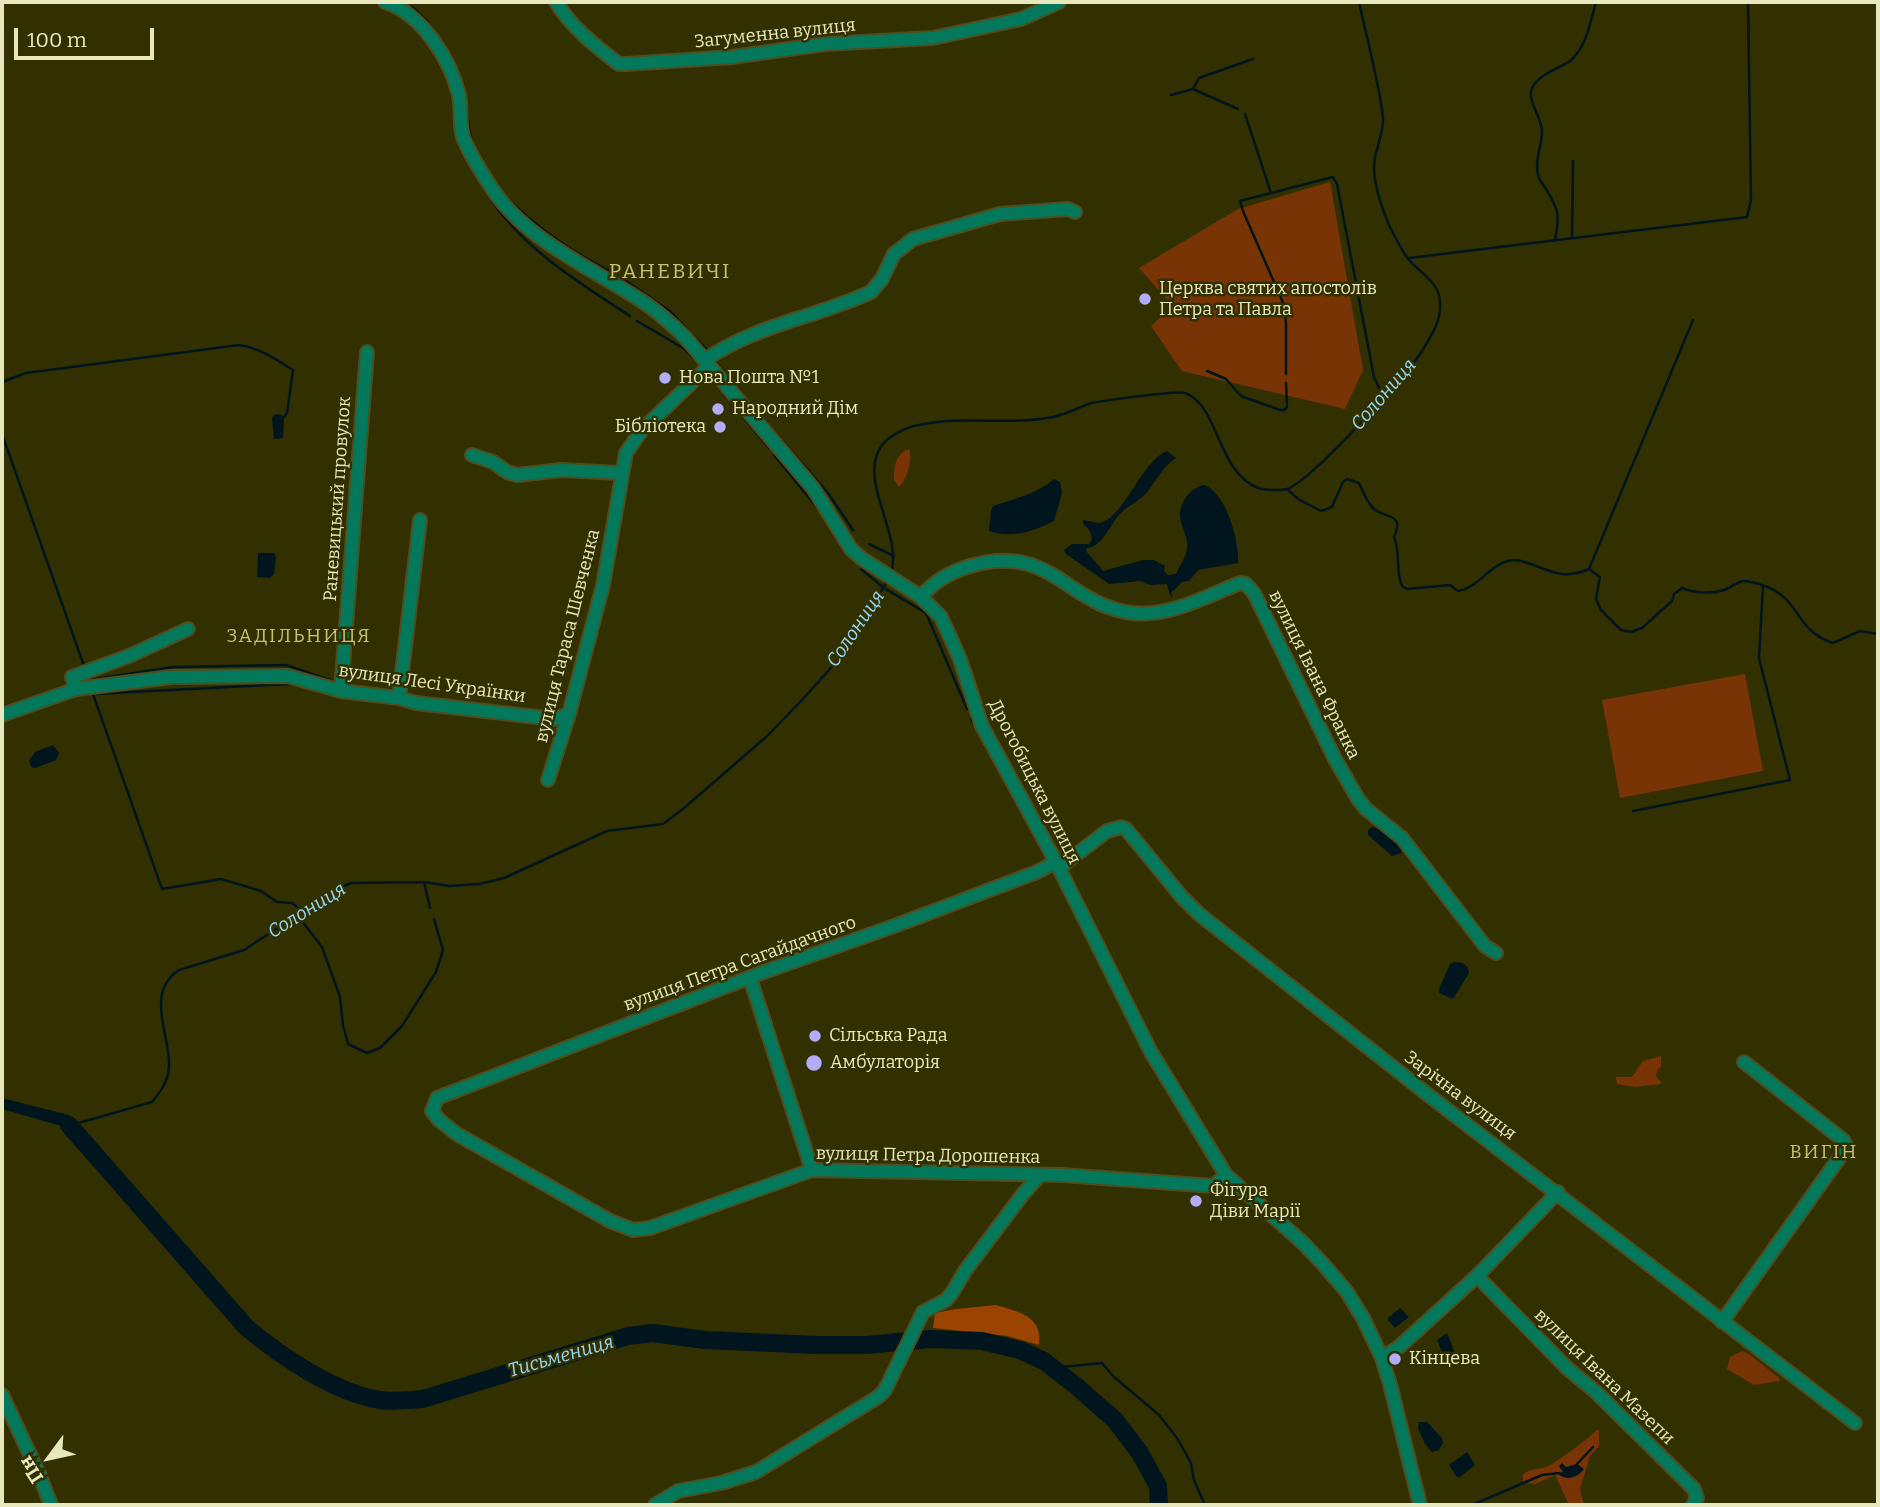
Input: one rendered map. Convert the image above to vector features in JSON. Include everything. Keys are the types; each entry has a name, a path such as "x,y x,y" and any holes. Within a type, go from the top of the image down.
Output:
{"street":[{"name":"Дрогобицька вулиця","path":"385,2 393,4 417,22 439,51 458,93 463,137 488,184 504,204 561,252 643,301 667,319 813,488 847,544 861,558 935,609 947,628 960,659 982,726 1057,865 1151,1052 1226,1175 1302,1241 1347,1292 1363,1318 1382,1358 1420,1505"},
{"name":"Загуменна вулиця","path":"556,2 580,32 618,64 626,64 732,57 825,44 933,38 1021,19 1059,2"},
{"name":"вулиця Тараса Шевченка","path":"548,780 569,714 603,585 626,453 635,439 724,347 762,329 871,292 882,279 894,254 913,239 1010,212 1068,209 1075,212"},
{"name":"Раневицький провулок","path":"341,691 367,352"},
{"path":"472,455 494,461 507,472 517,475 561,470 621,473"},
{"path":"399,698 420,520"},
{"name":"вулиця Івана Франка","path":"921,597 932,584 948,574 983,562 999,560 1039,567 1104,605 1132,613 1161,612 1240,583 1246,584 1254,593 1335,759 1358,799 1366,809 1402,838 1485,946 1496,953"},
{"path":"76,689 72,677 129,656 188,629"},
{"name":"вулиця Лесі Українки","path":"2,715 76,689 171,677 277,675 307,680 341,691 399,698 416,703 554,719 569,714"},
{"name":"Зарічна вулиця","path":"1057,865 1107,831 1121,827 1126,829 1199,915 1855,1423"},
{"name":"вулиця Петра Сагайдачного","path":"437,1098 750,978 1057,865"},
{"path":"750,978 812,1170"},
{"path":"1722,1322 1847,1147 1843,1140 1744,1062"},
{"name":"вулиця Петра Дорошенка","path":"437,1098 432,1111 457,1134 610,1221 633,1230 650,1228 812,1170 1040,1175 1214,1186 1226,1175"},
{"path":"655,1505 678,1491 721,1483 755,1472 818,1431 869,1403 885,1390 923,1312 946,1300 953,1293 965,1271 1040,1175"},
{"path":"1382,1358 1399,1347 1477,1276 1558,1192"},
{"name":"вулиця Івана Мазепи","path":"1477,1276 1567,1368 1597,1392 1694,1489 1697,1498 1693,1505"},
{"path":"2,1395 51,1505"}],"shaded area":[{"path":"1330,182 1363,370 1345,409 1182,371 1151,326 1173,306 1139,268 1238,209"},
{"path":"909,449 908,469 899,487 894,480 895,466 901,454"},
{"path":"1745,674 1763,771 1620,798 1602,700"},
{"path":"1661,1056 1661,1067 1656,1076 1660,1084 1635,1087 1617,1084 1616,1077 1632,1077 1643,1061"},
{"path":"996,1305 1021,1313 1033,1321 1039,1335 1039,1345 1007,1336 933,1328 935,1313"},
{"path":"1742,1351 1779,1378 1779,1381 1754,1385 1727,1369 1730,1357"},
{"path":"1597,1430 1599,1446 1590,1456 1580,1489 1584,1505 1569,1505 1555,1475 1535,1484 1524,1483 1522,1475 1526,1472 1552,1464"}],"water":[{"path":"280,414 284,417 283,438 274,439 272,418"},
{"path":"1167,451 1176,458 1144,495 1117,517 1102,539 1086,551 1103,571 1143,560 1154,560 1165,566 1164,571 1168,575 1176,574 1187,549 1180,511 1191,492 1205,485 1220,498 1230,519 1238,563 1198,570 1189,581 1182,582 1171,593 1173,598 1167,584 1150,585 1141,581 1109,584 1064,550 1072,544 1089,544 1092,536 1083,520 1099,523 1108,519 1149,466"},
{"path":"1054,479 1060,482 1062,493 1054,521 1023,533 989,531 993,506 1033,492"},
{"path":"258,553 274,553 276,557 274,574 270,578 257,577"},
{"path":"53,745 59,753 56,760 31,767 29,761 35,752"},
{"path":"1372,827 1391,836 1402,853 1392,856 1368,835 1368,830"},
{"path":"1450,964 1465,964 1469,973 1453,999 1439,993 1439,989"},
{"path":"2,1098 69,1115 91,1146 68,1128 2,1109"},
{"path":"1400,1308 1409,1317 1395,1328 1388,1318"},
{"path":"1447,1333 1457,1359 1447,1364 1437,1340"},
{"path":"1419,1422 1427,1422 1442,1438 1443,1443 1439,1450 1432,1452 1425,1444 1418,1428"},
{"path":"1467,1452 1475,1465 1457,1477 1449,1465"},
{"path":"1562,1463 1566,1467 1577,1464 1584,1469 1574,1477 1567,1478 1557,1473 1563,1472 1559,1466"}],"waterway":[{"name":"Солониця","path":"891,574 891,542 877,493 875,462 883,444 908,428 936,422 1036,420 1058,416 1092,403 1180,392 1196,400 1205,411 1226,454 1244,480 1261,489 1284,490 1299,482 1336,448 1413,363 1435,328 1440,309 1439,294 1432,282 1411,262 1399,245 1378,192 1374,165 1383,117 1359,2"},
{"path":"1555,240 1557,213 1537,170 1542,132 1531,96 1532,89 1546,74 1576,55 1587,34 1596,2"},
{"path":"1409,258 1747,217 1751,200 1748,2"},
{"path":"412,7 427,21 437,36"},
{"path":"1193,89 1199,78 1253,59"},
{"path":"460,79 465,93 472,141 482,163 500,189"},
{"path":"1171,95 1193,89 1238,109"},
{"path":"1245,114 1271,193"},
{"path":"1572,238 1573,161"},
{"path":"1286,374 1284,305 1240,201 1333,177 1337,184 1374,377 1383,396"},
{"path":"482,185 511,225 547,259 630,316"},
{"path":"506,197 555,238 610,271"},
{"path":"622,278 671,312 706,349"},
{"path":"1589,569 1693,320"},
{"path":"637,321 683,348 697,361"},
{"path":"2,382 26,373 239,345 261,351 293,370 287,413 284,417"},
{"path":"716,362 747,400"},
{"path":"1207,371 1226,379 1241,396 1280,410 1287,407 1286,383"},
{"path":"709,376 769,448"},
{"path":"758,413 828,493 853,530"},
{"path":"2,434 84,666"},
{"path":"774,455 823,515"},
{"path":"1287,489 1298,499 1321,511 1332,507 1343,482 1347,479 1359,483 1373,508 1396,520 1394,537 1399,574 1402,586 1407,589 1450,585 1458,591 1466,589 1492,569 1506,561 1515,560 1560,574 1573,574 1589,569 1600,577 1596,599 1601,610 1621,630 1631,632 1642,628 1672,601 1674,594 1682,588 1697,592 1714,592 1746,581 1777,592 1786,599 1811,631 1833,643 1860,631 1878,634"},
{"path":"869,544 894,556"},
{"path":"861,569 884,588 926,613 967,709"},
{"name":"Солониця","path":"75,1124 152,1102 159,1093 167,1079 169,1068 161,1000 163,989 179,970 244,950 337,889 351,883 424,882 449,886 479,884 504,878 607,831 663,824 766,737 802,700 838,660 888,580"},
{"path":"1633,811 1790,780 1759,658 1763,585"},
{"path":"88,680 173,667 286,665 330,680"},
{"path":"289,684 93,694 162,889 221,879 261,891 277,902 292,903 303,912"},
{"path":"971,719 977,728"},
{"path":"1031,829 1044,854"},
{"path":"424,882 430,908"},
{"path":"298,916 322,947 340,997 348,1044 367,1053 380,1048 402,1026 436,972 443,950 434,919"},
{"name":"Тисьмениця","path":"69,1125 246,1327 309,1372 345,1390 385,1401 423,1399 628,1336 653,1333 705,1340 817,1345 867,1345 930,1339 982,1341 1020,1350 1044,1361 1115,1420 1140,1453 1158,1486 1159,1505"},
{"path":"1391,1362 1405,1420"},
{"path":"1052,1368 1102,1363 1113,1376 1159,1415 1177,1438 1191,1463 1194,1480 1205,1505"},
{"path":"1576,1465 1593,1447"},
{"path":"1472,1505 1542,1475 1559,1473"}],"place":[{"name":"Церква святих апостолів Петра та Павла","path":"1145,299"},
{"name":"Нова Пошта №1","path":"665,378"},
{"name":"Народний Дім","path":"718,409"},
{"name":"Бібліотека","path":"720,427"},
{"name":"Сільська Рада","path":"815,1036"},
{"name":"Амбулаторія","path":"814,1063"},
{"name":"Фігура Діви Марії","path":"1196,1201"},
{"name":"Кінцева","path":"1395,1359"}],"district":[{"name":"РАНЕВИЧІ","path":"670,272"},
{"name":"ЗАДІЛЬНИЦЯ","path":"299,637"},
{"name":"ВИГІН","path":"1824,1153"}]}
